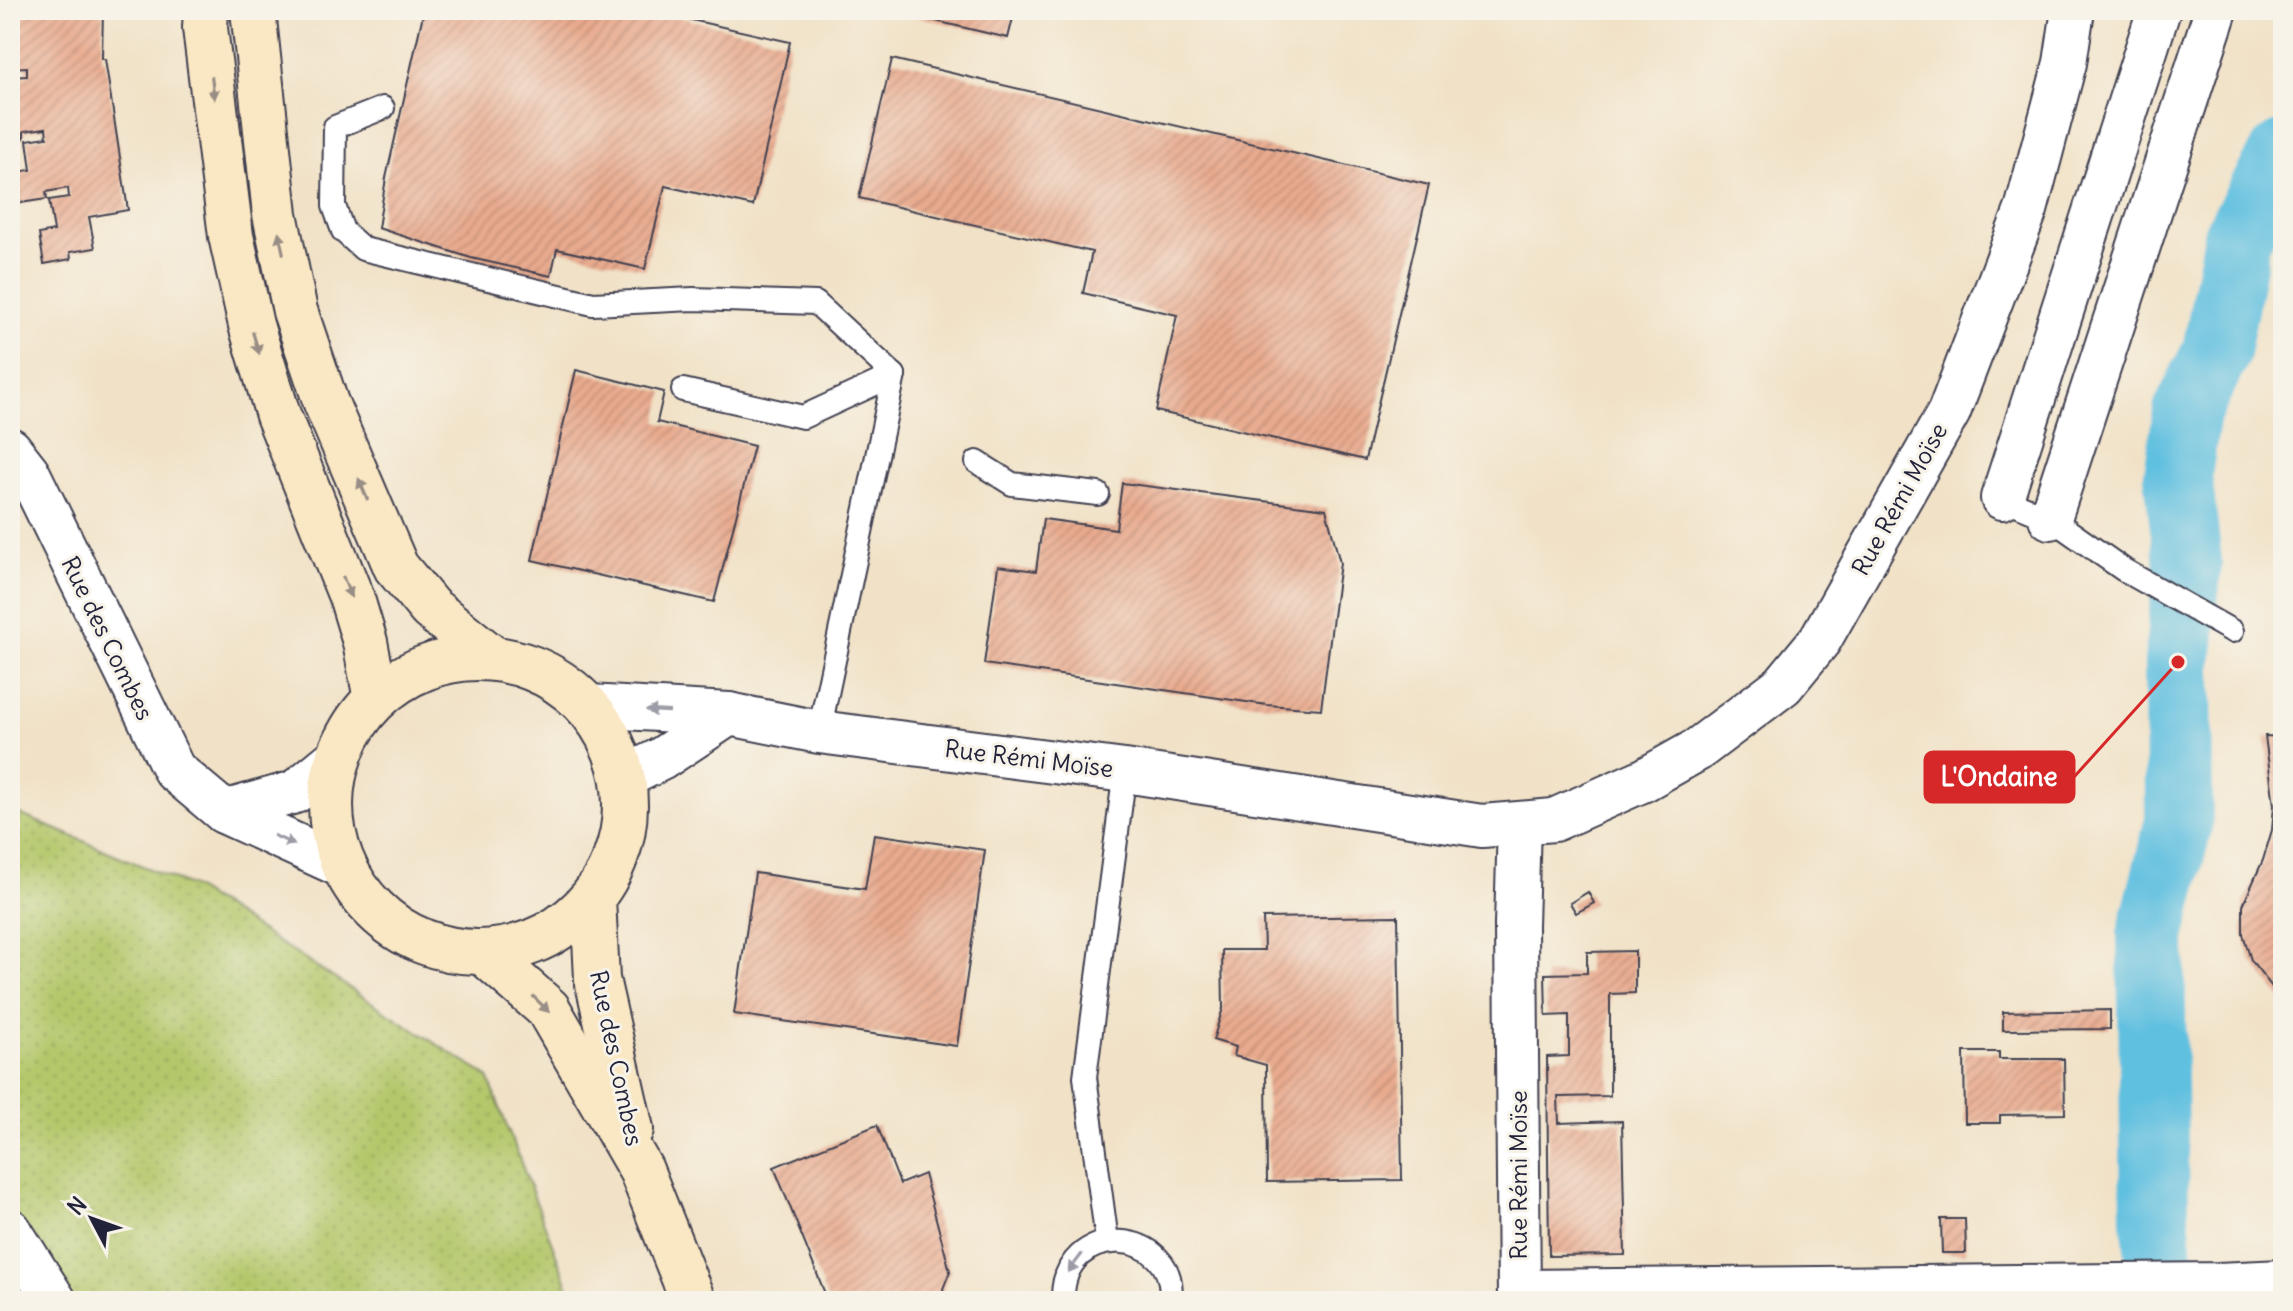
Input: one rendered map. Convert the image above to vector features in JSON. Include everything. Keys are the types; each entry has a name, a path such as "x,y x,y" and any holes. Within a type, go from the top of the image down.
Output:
{"main road":[{"path":"206,10 205,28 231,236 251,325 278,415 352,599 365,642 376,699"},
{"path":"253,10 275,214 295,311 326,403 396,567 430,608 492,658"},
{"path":"492,658 528,666 560,682 588,706 611,740 623,778 625,820 614,861 593,898 561,926 524,945 483,952 440,948 400,931 368,903 344,867 333,831 331,793 339,756 354,726 376,699 410,674 450,660 492,658"},
{"name":"Rue des Combes","path":"593,898 597,979 641,1170"},
{"name":"Rue des Combes","path":"483,952 548,1009 641,1170 693,1301"}],"street":[{"name":"Rue Rémi Moïse","path":"588,706 729,714 819,732 1125,771 1482,826 1554,820 1644,780 1697,750 1783,685 1820,640 1949,412 2026,210 2065,63 2073,10"},
{"path":"2002,498 2159,10"},
{"path":"2050,518 2216,10"},
{"name":"Rue des Combes","path":"10,449 28,472 174,770 224,812 344,867"},
{"path":"623,778 661,759 729,714"},
{"path":"224,812 295,792 339,756"},
{"name":"Rue Rémi Moïse","path":"1519,824 1516,925 1519,1296 2283,1281"},
{"path":"10,1230 55,1301"}],"lane":[{"path":"383,108 335,127 334,206 343,231 363,249 593,304 693,299 816,303 894,375"},
{"path":"683,390 803,417 894,375"},
{"path":"819,732 894,375"},
{"path":"977,462 1012,484 1098,494"},
{"path":"2002,498 2050,518 2124,570 2232,631"},
{"path":"1107,1241 1085,1077 1125,771"},
{"path":"1063,1301 1068,1272 1077,1257 1107,1241 1125,1240 1143,1246 1158,1258 1167,1275 1170,1301"}],"green space":[{"path":"10,810 192,887 488,1077 574,1301 10,1301"}],"building":[{"path":"10,10 103,10 102,59 105,59 128,210 89,217 95,248 70,252 71,259 44,264 39,234 54,231 49,200 69,197 68,188 46,192 47,199 20,203 16,172 31,170 27,140 47,137 46,128 24,131 24,138 10,139 10,77 27,76 27,67 10,68"},
{"path":"424,10 647,10 790,42 753,206 665,186 645,269 557,249 551,276 471,258 378,228 386,178"},
{"path":"889,10 1015,10 1008,38"},
{"path":"892,59 1429,185 1365,460 1156,411 1177,315 1083,293 1092,252 859,198"},
{"path":"576,370 664,392 657,422 754,446 714,602 532,560"},
{"path":"1122,483 1326,509 1340,563 1321,709 1267,705 984,664 998,566 1036,571 1043,519 1116,529"},
{"path":"2265,736 2283,737 2283,886 2280,914 2283,1001 2251,960 2243,934 2243,905 2263,860 2272,830 2274,805"},
{"path":"874,834 985,850 957,1046 734,1014 755,873 865,889"},
{"path":"1588,892 1594,903 1576,913 1570,903"},
{"path":"1398,916 1402,1180 1267,1182 1266,1065 1234,1056 1236,1047 1213,1040 1223,1008 1222,950 1264,950 1263,918"},
{"path":"1635,951 1635,993 1610,994 1610,1096 1558,1097 1559,1123 1622,1121 1625,1255 1549,1256 1547,1057 1569,1056 1569,1015 1546,1016 1545,974 1587,973 1587,952"},
{"path":"2110,1010 2110,1029 2003,1030 2003,1012"},
{"path":"1964,1052 1999,1052 1999,1059 2064,1059 2065,1114 2000,1115 2000,1123 1965,1123"},
{"path":"877,1125 900,1184 924,1174 950,1271 943,1289 947,1301 828,1301 774,1167"},
{"path":"1941,1219 1965,1219 1966,1253 1942,1253"}],"waterway":[{"path":"2164,1301 2155,1219 2151,936 2179,821 2178,662 2188,562 2178,475 2187,412 2216,352 2237,237 2283,155"}],"place":[{"name":"L'Ondaine","path":"2178,662"}]}
